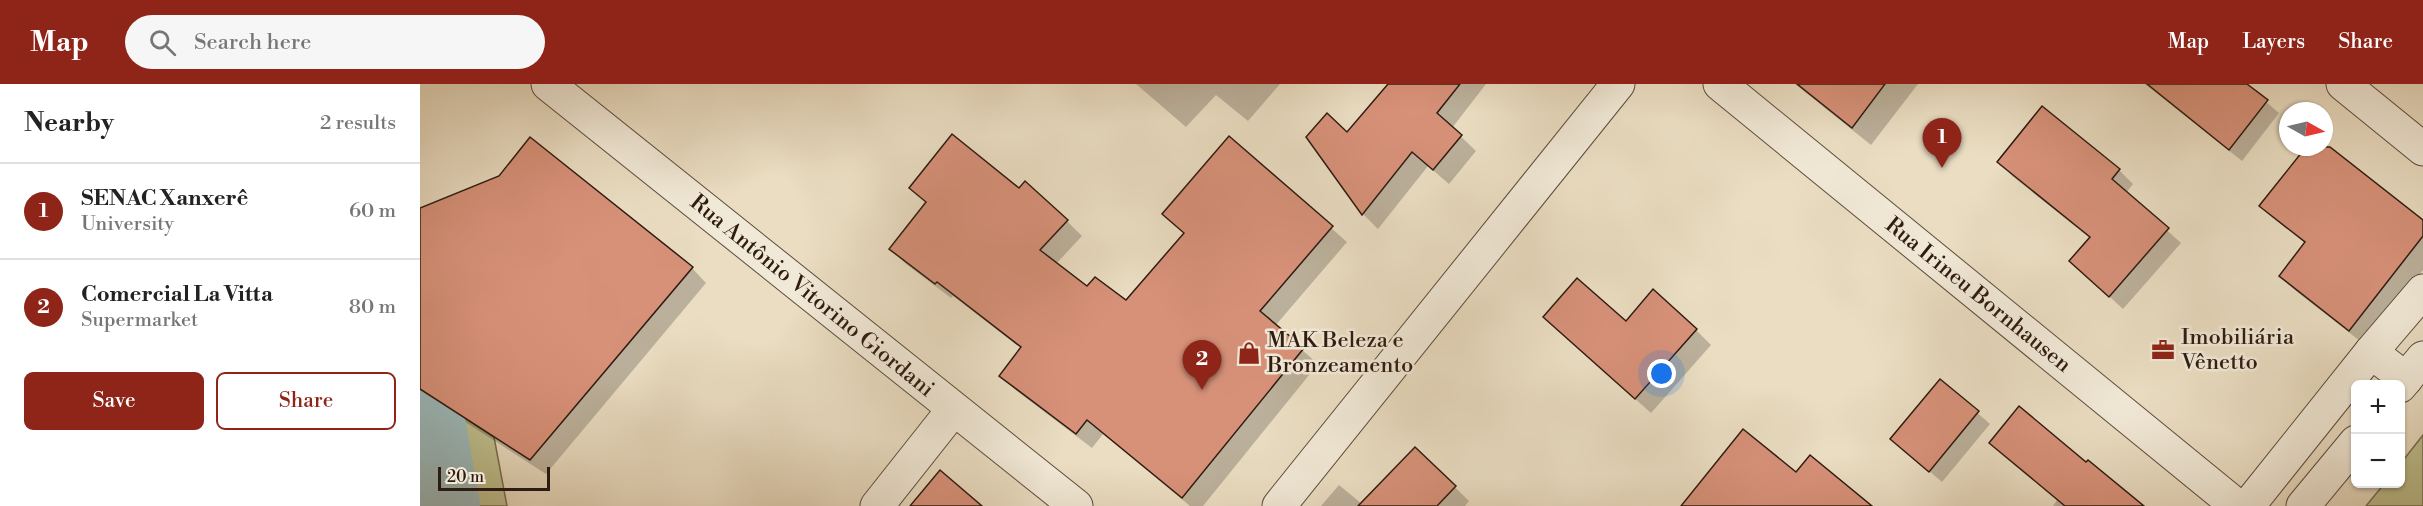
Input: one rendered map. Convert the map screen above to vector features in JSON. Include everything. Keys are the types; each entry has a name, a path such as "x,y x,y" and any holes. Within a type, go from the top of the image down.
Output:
{"street":[{"name":"Rua Antônio Vitorino Giordani","path":"548,84 953,410 1077,506"},
{"path":"1279,506 1618,84"},
{"name":"Rua Irineu Bornhausen","path":"1720,84 2237,506"},
{"path":"2343,84 2423,149"},
{"path":"2248,506 2423,291"},
{"path":"2372,352 2410,374"},
{"path":"876,506 953,410"},
{"path":"2303,506 2351,447"}],"green space":[{"path":"420,389 494,437 507,506 420,506"},
{"path":"2423,435 2423,506 2366,506 2381,488 2405,488 2405,458"}],"building":[{"path":"1388,84 1460,84 1437,113 1462,135 1433,170 1412,152 1362,215 1306,137 1327,113 1347,132"},
{"path":"1797,84 1885,84 1852,128"},
{"path":"2147,84 2247,84 2268,100 2229,150"},
{"path":"2042,106 2120,169 2112,179 2169,228 2109,297 2069,261 2090,237 1997,162"},
{"path":"952,134 1019,188 1025,181 1068,220 1040,250 1087,286 1095,277 1126,300 1184,233 1162,214 1229,136 1333,226 1260,311 1304,348 1182,498 1087,420 1076,434 999,376 1021,347 937,282 935,284 889,249 926,202 909,188"},
{"path":"530,137 693,267 530,460 420,389 420,208 499,176"},
{"path":"2333,149 2423,220 2423,236 2349,331 2279,276 2305,242 2259,206 2299,156 2333,156"},
{"path":"1577,278 1626,321 1653,289 1697,329 1635,399 1543,317"},
{"path":"1940,379 1979,411 1929,472 1890,439"},
{"path":"2019,406 2086,462 2088,460 2144,506 2065,506 1989,443"},
{"path":"1743,429 1796,472 1810,455 1872,506 1681,506"},
{"path":"1415,447 1456,486 1437,506 1358,506"},
{"path":"940,470 982,506 910,506"}],"waterway":[{"path":"430,416 446,506"}],"place":[{"name":"SENAC Xanxerê","path":"1942,168"},
{"name":"Imobiliária Vênetto","path":"2163,350"},
{"name":"MAK Beleza e Bronzeamento","path":"1249,353"},
{"name":"Comercial La Vitta","path":"1202,390"}]}
